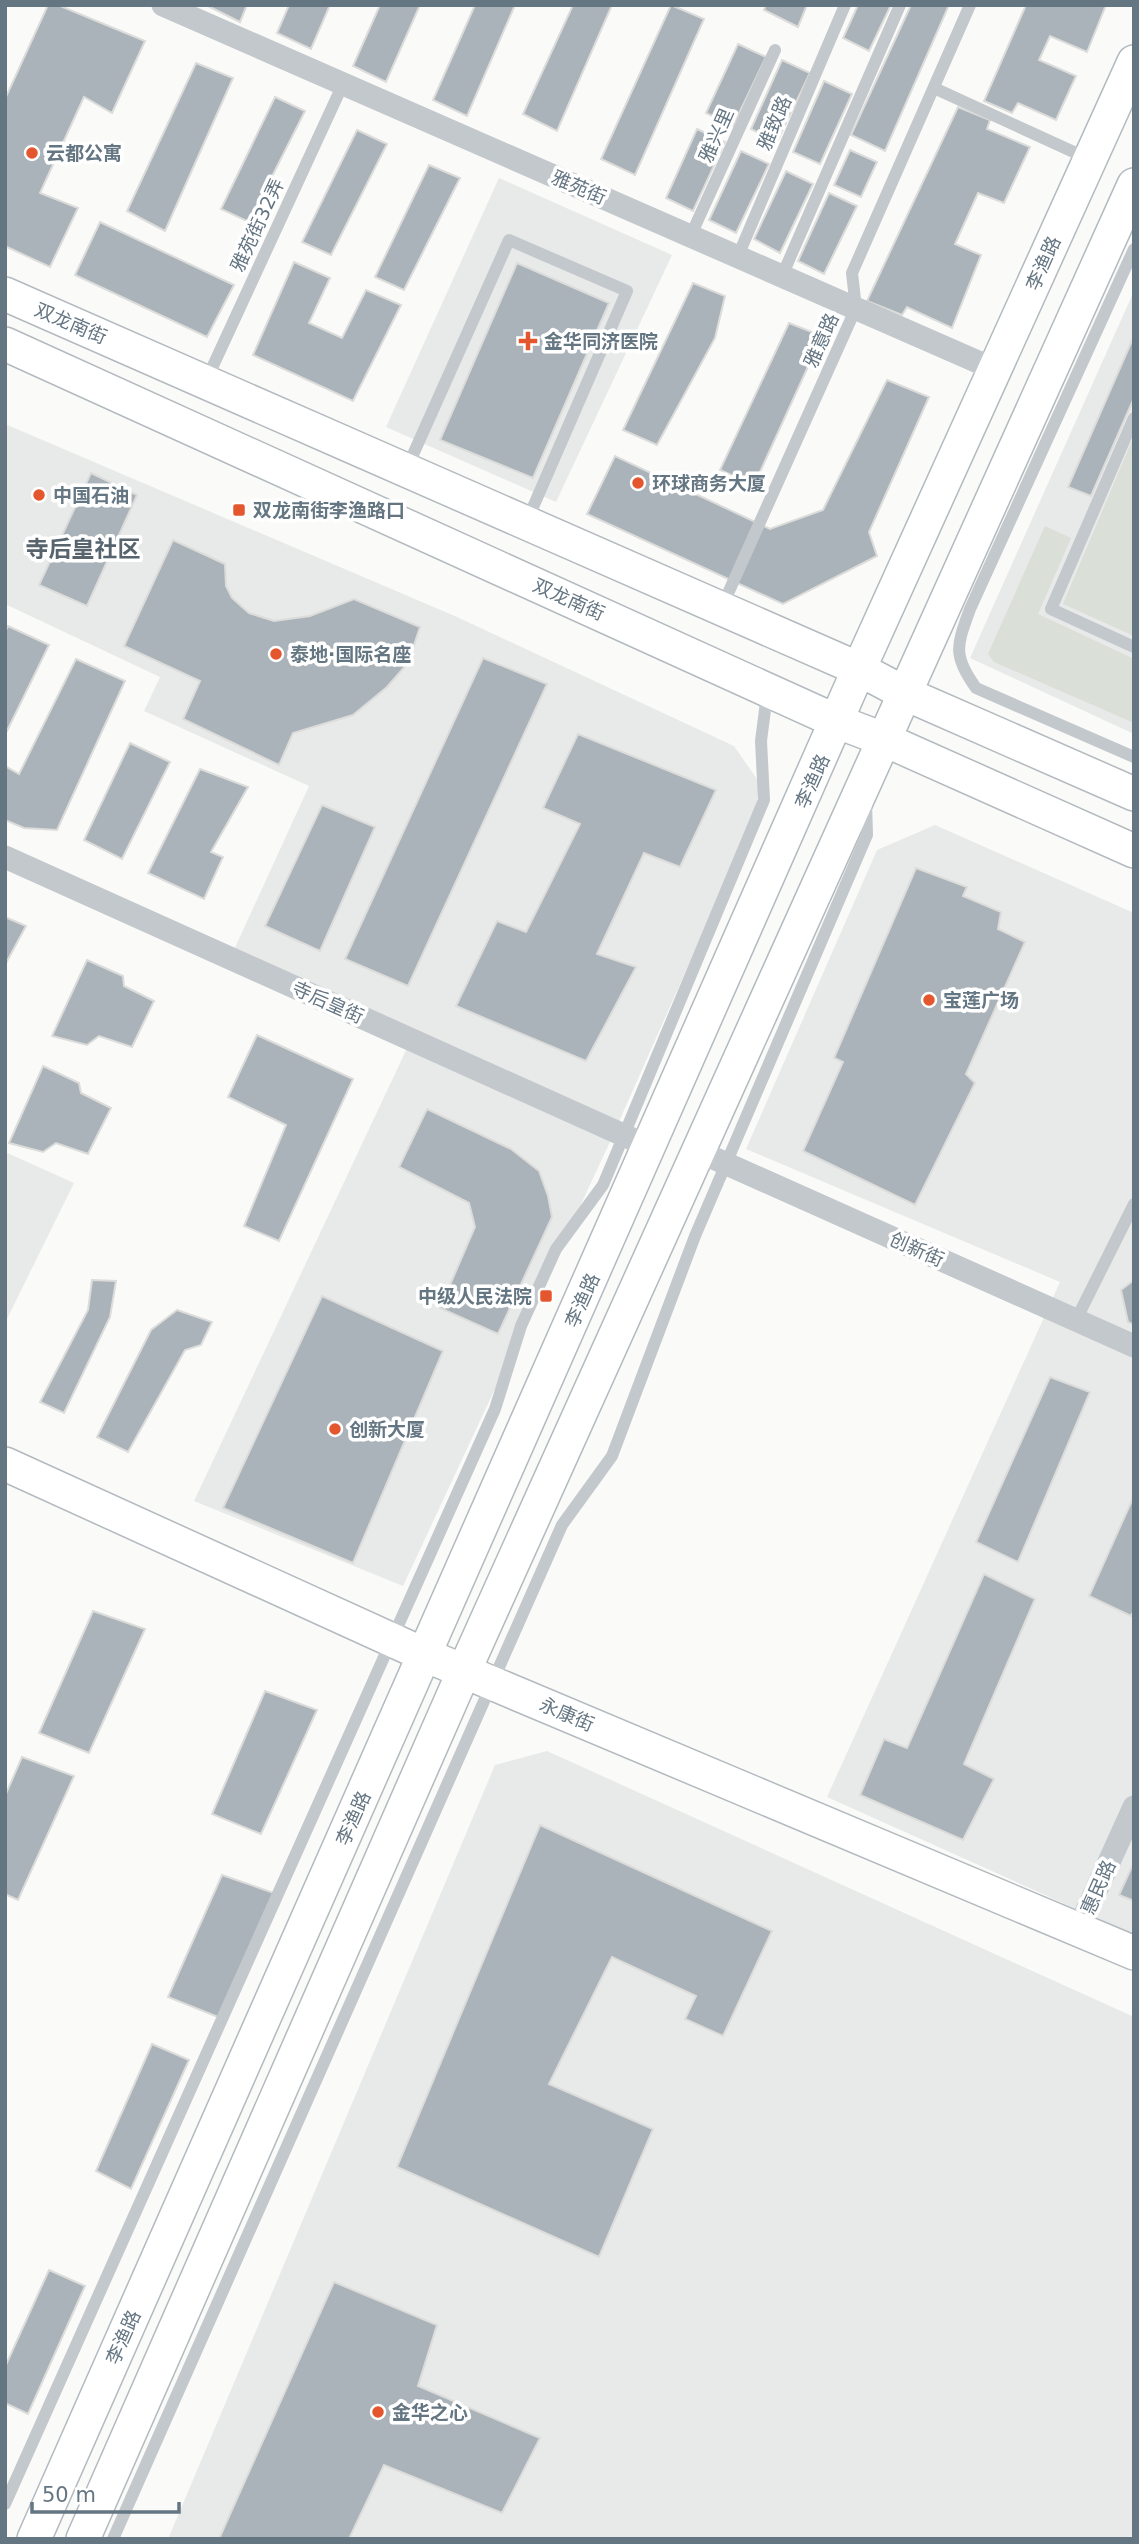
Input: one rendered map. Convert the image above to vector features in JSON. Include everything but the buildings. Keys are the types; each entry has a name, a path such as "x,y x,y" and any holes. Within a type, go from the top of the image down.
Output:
{"main road":[{"name":"李渔路","path":"34,2539 425,1655 637,1141 838,722 859,669 1134,62"},
{"path":"82,2539 713,1158 865,778 906,694 1134,185"},
{"name":"双龙南街","path":"5,294 407,468 525,525 859,669 906,694 1134,794"},
{"name":"双龙南街","path":"5,344 838,722 883,738 1134,851"},
{"name":"永康街","path":"5,1464 425,1655 1134,1953"}],"street":[{"name":"雅苑街","path":"163,5 995,369"},
{"name":"寺后皇街","path":"5,857 637,1141"},
{"name":"创新街","path":"713,1158 1134,1346"},
{"name":"惠民路","path":"1079,1928 1134,1807"}],"lane":[{"name":"雅致路","path":"738,256 845,5"},
{"path":"782,276 900,5"},
{"name":"雅意路","path":"721,610 856,308 852,273 970,5"},
{"name":"雅兴里","path":"691,235 775,50"},
{"name":"雅苑街32弄","path":"206,381 343,84"},
{"path":"934,88 1090,159"},
{"path":"407,468 509,240 627,291 525,525"},
{"path":"1134,249 970,609 957,645 961,667 976,688 1134,757"},
{"path":"1134,418 1051,609 1134,647"},
{"path":"5,2504 495,1409 521,1326 556,1249 637,1141 764,800 761,741 768,690"},
{"path":"113,2539 478,1677 562,1525 612,1456 695,1236 713,1158"},
{"path":"1076,1320 1134,1204"}],"shaded area":[{"name":"金华同济医院","path":"499,178 672,255 556,502 386,427"},
{"path":"1134,291 1134,734 970,658"},
{"path":"5,424 457,617 734,746 759,782 756,813 609,1144 403,1586 194,1501 409,1044 228,963 309,786 144,711 160,677 5,604"},
{"path":"1134,436 1134,636 1063,604"},
{"path":"1045,526 1071,538 1038,614 1134,659 1134,723 994,662 988,654"},
{"path":"935,825 1134,913 1134,1935 827,1797 1060,1282 746,1149 877,850"},
{"path":"5,1152 74,1183 5,1323"},
{"name":"金华之心","path":"547,1751 1134,2017 1134,2539 168,2539 495,1765"}],"place":[{"name":"云都公寓","path":"32,153"},
{"name":"金华同济医院","path":"528,341"},
{"name":"环球商务大厦","path":"638,483"},
{"name":"中国石油","path":"39,495"},
{"name":"双龙南街李渔路口","path":"239,510"},
{"name":"泰地·国际名座","path":"276,654"},
{"name":"宝莲广场","path":"929,1000"},
{"name":"中级人民法院","path":"546,1296"},
{"name":"创新大厦","path":"335,1429"},
{"name":"金华之心","path":"378,2412"}],"district":[{"name":"寺后皇社区","path":"83,549"}]}
